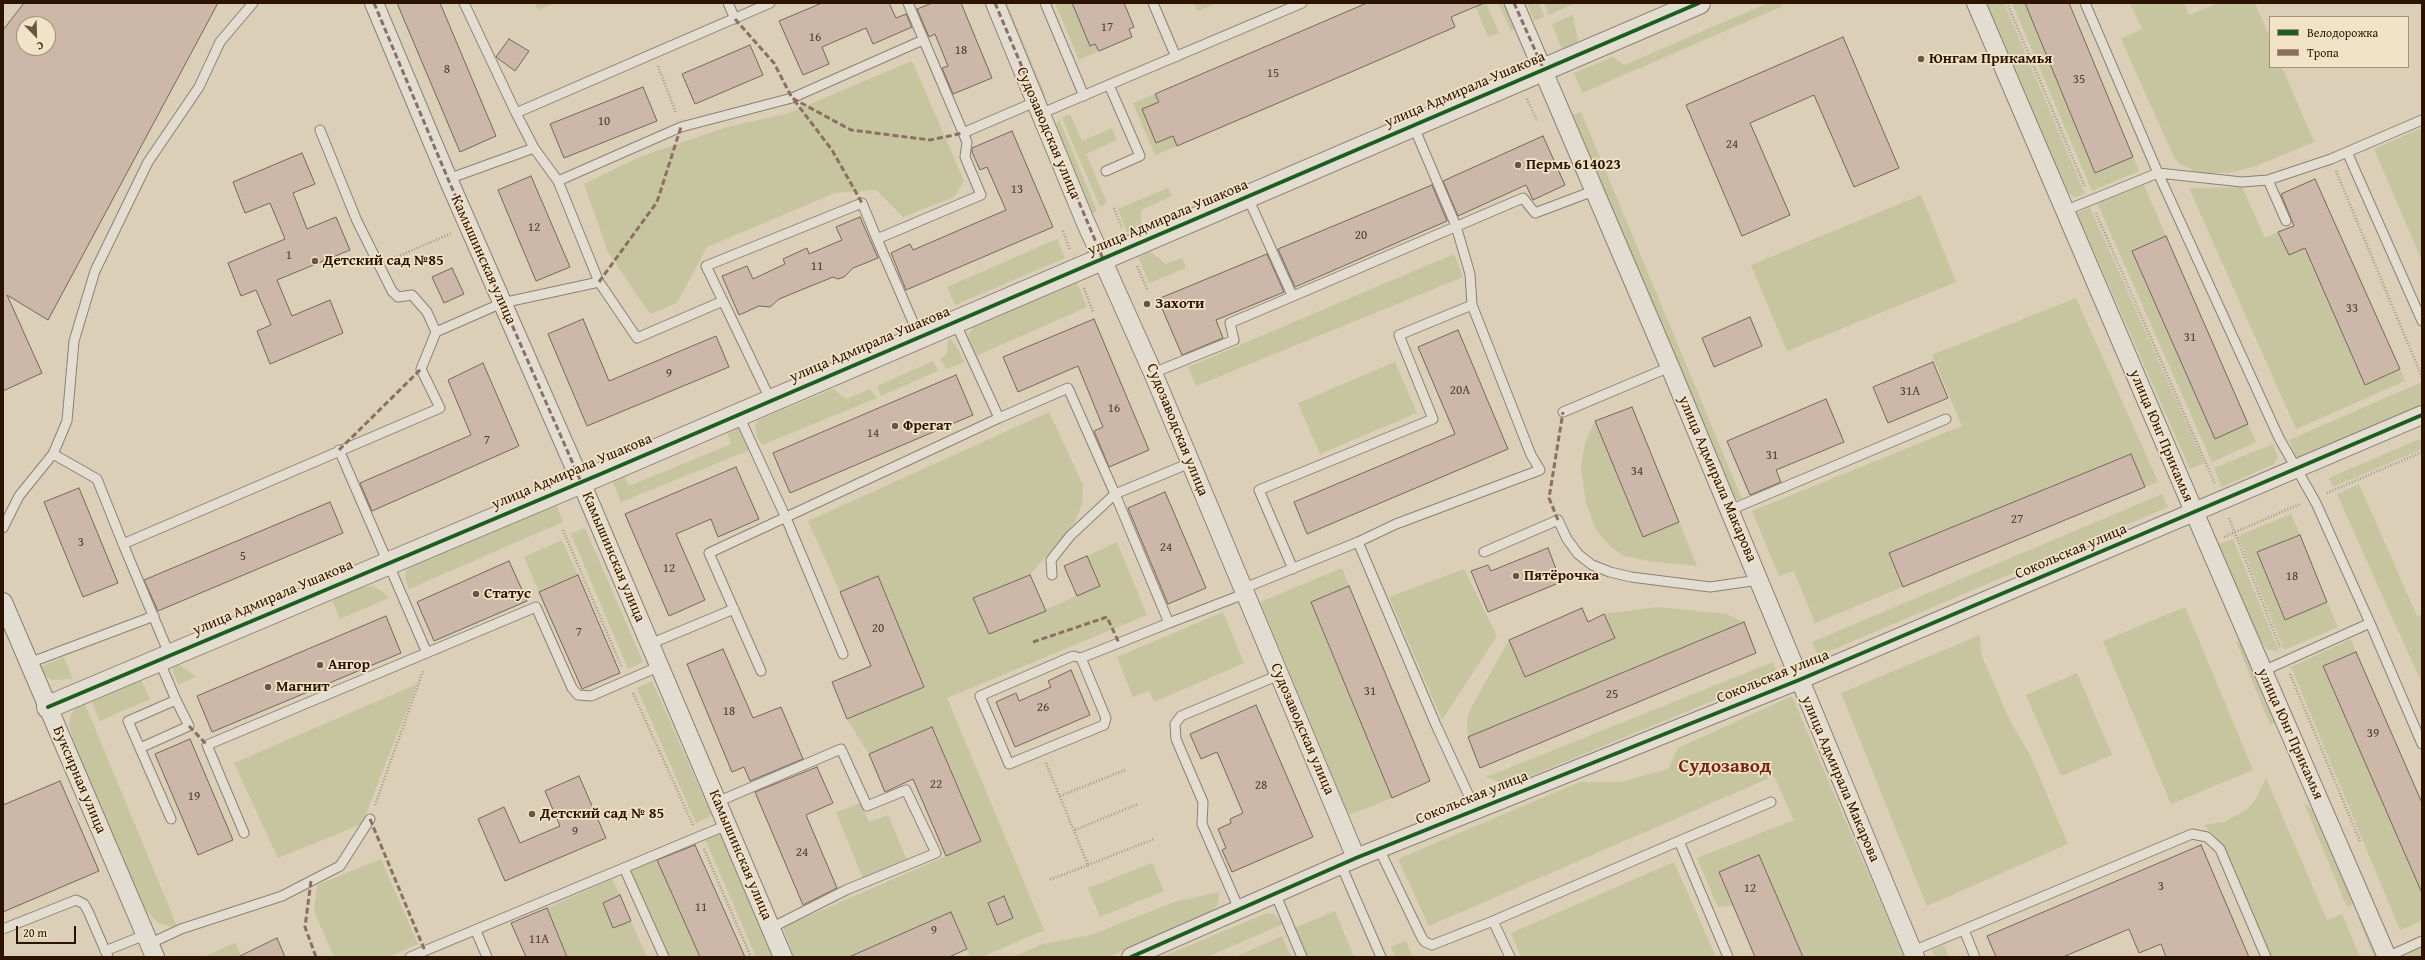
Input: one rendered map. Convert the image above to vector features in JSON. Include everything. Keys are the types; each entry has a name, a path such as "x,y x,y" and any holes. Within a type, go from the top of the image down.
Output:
{"street":[{"name":"Камышинская улица","path":"374,3 448,179 660,666 783,957"},
{"name":"Судозаводская улица","path":"995,3 1102,259 1154,373 1279,675 1349,862"},
{"name":"улица Адмирала Макарова","path":"1514,3 1596,190 1914,954"},
{"name":"улица Адмирала Ушакова","path":"48,707 388,562 581,482 919,336 1248,198 1543,68 1699,3"},
{"name":"улица Юнг Прикамья","path":"1976,3 2194,513 2387,957"},
{"name":"Сокольская улица","path":"1131,957 1379,849 1475,809 1799,680 2296,470 2422,415"},
{"name":"Буксирная улица","path":"3,602 150,945"}],"lane":[{"path":"3,528 19,496 53,454 67,421 74,341 95,270 148,162 199,86 220,42 253,3"},
{"path":"464,3 534,148 558,181 599,282 637,338 723,301"},
{"path":"728,3 735,19"},
{"path":"516,112 770,3"},
{"path":"878,239 982,195 965,157 967,142 908,3"},
{"path":"1045,3 1084,96"},
{"path":"1153,3 1176,57"},
{"path":"963,132 1038,108 1084,96 1302,3"},
{"path":"2085,3 2158,173 2279,438 2314,499 2370,623 2422,744"},
{"path":"558,181 681,127 792,98 923,40"},
{"path":"1106,170 1140,156 1109,85"},
{"path":"2064,211 2158,173 2242,182 2268,180 2331,159 2422,120"},
{"path":"1081,658 1106,722 1104,725 1009,764 980,696 1073,656 1081,658 1169,623 1358,542 1396,524 1540,470 1531,454 1472,305 1470,274 1456,226 1413,125"},
{"path":"320,130 358,221 394,295 398,297 408,294 415,298 427,312 436,332"},
{"path":"448,179 534,148"},
{"path":"2347,152 2422,321"},
{"path":"2268,180 2286,221"},
{"path":"1154,373 1234,340 1230,323 1292,295 1523,198 1535,213 1596,190"},
{"path":"1248,198 1292,295"},
{"path":"771,401 706,266 862,203 919,336"},
{"path":"123,544 339,450 440,408 421,369 436,332 502,303 599,282"},
{"path":"1293,569 1259,490 1433,419 1399,335 1472,305"},
{"path":"955,322 999,418"},
{"path":"1563,412 1670,367"},
{"path":"761,671 709,553 999,418 1068,388 1115,494 1169,623"},
{"path":"738,414 786,518 844,654"},
{"path":"1730,510 1946,419"},
{"path":"339,450 427,653"},
{"path":"53,454 97,479 154,616 176,700 189,726 140,748"},
{"path":"1052,575 1051,560 1070,536 1115,494 1190,463"},
{"path":"1484,552 1558,520 1567,539 1578,554 1592,564 1610,572 1631,577 1710,587 1759,580"},
{"path":"1358,542 1436,725 1475,809"},
{"path":"244,832 207,745 536,607 572,688 578,695 591,696 660,666"},
{"path":"650,644 734,610"},
{"path":"29,663 154,616"},
{"path":"2263,671 2370,623"},
{"path":"1239,909 1202,824 1203,802 1176,739 1175,724 1181,716 1279,675"},
{"path":"171,819 128,721 176,700"},
{"path":"717,802 841,749 867,806 906,790 936,853 846,890 771,928"},
{"path":"1379,849 1425,942 1432,945 1493,921 1771,802"},
{"path":"3,929 76,900 84,904 107,954 150,945 181,929 282,896 340,866 370,819"},
{"path":"410,957 476,931 727,825"},
{"path":"1914,954 1964,930 2183,836 2199,834 2207,837 2220,849 2266,957"},
{"path":"1679,841 1728,957"},
{"path":"1349,862 1381,957"},
{"path":"624,868 664,957"},
{"path":"1275,894 1302,957"},
{"path":"1493,921 1510,957"},
{"path":"1964,930 1975,957"},
{"path":"476,931 488,957"},
{"path":"2387,957 2422,941"}],"path":[{"path":"2007,3 2090,200 2222,501 2285,661 2362,848"},
{"path":"654,54 681,127"},
{"path":"1525,94 1537,121"},
{"path":"2331,159 2422,377"},
{"path":"1114,208 1124,233"},
{"path":"1063,231 1070,250"},
{"path":"379,264 455,232"},
{"path":"1134,258 1148,291"},
{"path":"1084,287 1093,312"},
{"path":"563,530 751,957"},
{"path":"370,819 419,686 427,653"},
{"path":"1041,752 1075,830 1088,865"},
{"path":"1060,796 1125,770"},
{"path":"1075,830 1138,804"},
{"path":"1049,880 1154,839"}],"green space":[{"path":"535,3 555,3 538,10"},
{"path":"1003,3 1007,3 1046,97 1041,93"},
{"path":"1055,3 1072,3 1099,51 1079,60"},
{"path":"1194,3 1218,3 1197,11"},
{"path":"1474,3 1486,3 1499,33 1488,37"},
{"path":"1498,3 1506,3 1518,28 1511,31"},
{"path":"1527,3 1539,3 1544,17 1534,21"},
{"path":"1544,3 1575,3 1549,15"},
{"path":"1768,3 1781,3 1783,6 1582,93 1574,73 1613,57 1624,65"},
{"path":"1986,3 2004,3 2085,194 2075,197 2068,193"},
{"path":"2012,3 2025,3 2095,173 2133,157 2139,171 2092,191"},
{"path":"2130,3 2184,3 2189,15 2218,3 2255,3 2269,36 2269,68 2282,68 2314,142 2256,166 2228,173 2198,173 2180,164 2174,157 2121,39 2142,29"},
{"path":"1573,15 1578,42 1562,49 1552,24"},
{"path":"912,61 964,181 954,197 903,217 876,190 835,193 707,247 677,303 650,314 608,252 584,184 639,157 727,127 789,113"},
{"path":"1155,94 1159,102 1142,109 1156,143 1173,136 1177,146 1155,155 1133,103"},
{"path":"1581,112 1742,499 1738,500 1733,498 1573,115"},
{"path":"1070,114 1082,141 1112,128 1117,140 1086,154 1107,203 1100,207 1062,118"},
{"path":"1059,119 1097,211 1093,213 1056,125"},
{"path":"2422,128 2422,261 2374,149"},
{"path":"2144,185 2166,236 2132,251 2215,438 2248,424 2256,442 2212,462 2097,203"},
{"path":"2242,187 2265,238 2278,232 2289,255 2305,248 2365,385 2400,369 2405,381 2296,429 2189,188"},
{"path":"1168,188 1172,196 1141,210 1141,227 1127,232 1118,209"},
{"path":"1921,195 1956,282 1787,351 1751,265"},
{"path":"2090,207 2204,463 2190,469 2077,213"},
{"path":"1057,239 1065,258 955,305 947,287"},
{"path":"1151,252 1166,264 1182,258 1186,268 1149,283 1138,257"},
{"path":"1454,254 1463,277 1196,386 1188,367"},
{"path":"1077,283 1087,307 976,356 968,335 973,327"},
{"path":"2076,298 2158,482 2145,487 2130,454 1889,553 1903,587 1815,623 1794,571 1779,576 1752,511 1962,426 1932,355"},
{"path":"949,338 956,345 964,362 946,369 940,359 946,355"},
{"path":"933,361 938,371 881,396 877,386"},
{"path":"1395,362 1417,413 1320,454 1298,403"},
{"path":"2422,382 2422,406 2297,460 2289,440"},
{"path":"833,389 847,399 870,389 877,398 762,445 757,437 755,425 758,420"},
{"path":"1049,412 1083,485 1082,504 1075,522 1030,575 973,598 989,634 1079,595 1087,556 1117,542 1147,615 947,698 1044,930 982,957 970,957 951,912 849,957 794,957 783,927 981,841 932,727 869,754 847,719 924,687 878,576 840,592 808,521"},
{"path":"1595,421 1643,536 1679,522 1697,566 1648,561 1624,556 1611,547 1596,530 1586,503 1581,467 1585,443"},
{"path":"741,426 750,450 621,502 612,480 624,475 629,486 731,444 727,433"},
{"path":"2422,438 2422,449 2333,487 2329,478"},
{"path":"2273,444 2278,457 2274,464 2222,487 2214,468"},
{"path":"2359,484 2417,616 2422,615 2422,684 2337,494"},
{"path":"2162,494 2168,507 1818,656 1812,642"},
{"path":"556,504 563,522 409,589 405,577 406,570 415,564"},
{"path":"2291,514 2300,535 2257,553 2284,619 2327,602 2338,627 2284,650 2238,536"},
{"path":"585,528 643,662 628,669 571,534"},
{"path":"2233,539 2279,651 2268,650 2261,642 2217,545"},
{"path":"562,540 578,575 539,592 524,557"},
{"path":"1342,568 1349,586 1311,603 1392,798 1349,815 1260,602"},
{"path":"1464,569 1497,636 1442,720 1389,597"},
{"path":"372,586 382,591 389,598 340,619 332,600 363,587"},
{"path":"1658,607 1726,614 1744,622 1468,737 1467,720 1471,708 1509,640 1525,677 1614,638 1604,614"},
{"path":"2185,607 2253,770 2171,804 2103,641"},
{"path":"1223,612 1244,663 1154,702 1149,691 1133,697 1117,657"},
{"path":"1980,635 1981,654 2010,721 2030,755 2068,844 1927,906 1841,693"},
{"path":"2351,639 2356,652 2323,666 2422,893 2422,921 2400,930 2291,667"},
{"path":"2236,641 2247,646 2278,721 2270,725"},
{"path":"64,657 73,679 52,680 39,671 38,668"},
{"path":"176,662 196,677 178,685 170,664"},
{"path":"1773,662 1778,674 1516,782 1502,783 1486,777"},
{"path":"2077,673 2112,755 2061,776 2026,695"},
{"path":"141,679 150,699 100,721 91,701"},
{"path":"652,681 712,816 696,823 637,688"},
{"path":"417,684 362,824 278,858 234,763"},
{"path":"1792,696 1904,957 1803,957 1759,855 1719,872 1733,906 1718,907 1697,858 1794,820 1774,776 1429,926 1398,859 1580,782 1621,782 1668,769 1678,748"},
{"path":"84,702 177,926 171,927 158,923 145,909 74,745 69,724 71,715 75,708"},
{"path":"2266,778 2327,920 2342,914 2360,957 2271,957 2225,847 2204,825 2224,822 2246,810 2255,800"},
{"path":"861,803 869,822 888,815 907,860 863,878 836,812"},
{"path":"2304,803 2316,813 2354,904 2347,907"},
{"path":"720,832 775,957 756,957 705,839"},
{"path":"381,859 418,944 388,957 334,957 314,911 317,885"},
{"path":"657,859 700,957 669,957 629,870"},
{"path":"1674,862 1716,957 1521,957 1511,933"},
{"path":"1152,863 1164,891 1100,917 1088,888"},
{"path":"612,879 620,895 603,903 613,928 631,921 647,957 567,957 547,908"},
{"path":"1220,892 1217,906 1210,912 1108,957 1013,957 1043,944 1091,935 1174,902"},
{"path":"1335,911 1354,957 1307,957 1294,928"},
{"path":"1267,913 1274,914 1283,924 1207,957 1162,957"},
{"path":"2365,915 2383,957 2374,957 2358,918"},
{"path":"1282,936 1291,957 1235,957"},
{"path":"1405,941 1413,957 1395,957 1391,947"},
{"path":"235,943 242,957 203,957"},
{"path":"1944,945 1949,957 1935,957 1932,950"},
{"path":"2422,947 2422,957 2405,957 2411,952"}],"building":[{"path":"24,3 218,3 48,320 7,295 42,373 3,391 3,30"},
{"path":"397,3 440,3 496,136 460,152"},
{"path":"822,3 889,3 896,18 906,14 912,27 873,44 866,28 822,47 829,64 803,75 779,21"},
{"path":"932,3 961,3 992,78 953,94 942,68 948,66 935,34 929,37 917,9"},
{"path":"1072,3 1124,3 1134,27 1129,29 1132,37 1099,51 1095,44 1090,46"},
{"path":"1367,3 1484,3 1451,17 1455,27 1351,72 1177,146 1173,136 1156,143 1142,109 1159,102 1155,94"},
{"path":"2025,3 2069,3 2133,157 2095,173"},
{"path":"1843,37 1899,168 1854,187 1814,95 1750,123 1790,215 1742,236 1686,105"},
{"path":"509,39 529,51 515,71 496,57"},
{"path":"750,45 763,75 695,104 682,74"},
{"path":"643,87 657,121 564,158 550,124"},
{"path":"1012,131 1053,227 906,290 891,253 910,244 913,250 1006,210 987,167 980,170 972,152 972,148"},
{"name":"Пермь 614023","path":"1543,136 1565,185 1533,200 1526,185 1458,216 1443,181"},
{"path":"302,153 315,184 293,193 307,229 336,217 350,250 277,280 292,316 330,300 343,333 270,364 257,331 271,325 256,290 241,296 228,263 285,239 270,203 245,213 233,182"},
{"path":"531,176 570,267 536,281 498,190"},
{"path":"2315,179 2400,369 2365,385 2305,248 2289,255 2278,232 2294,226 2281,194"},
{"path":"1432,185 1447,221 1295,287 1278,249"},
{"path":"860,217 878,258 853,268 844,277 838,279 833,277 779,299 770,307 759,306 739,315 722,276 747,266 753,279 785,264 783,259 807,248 809,254 842,240 836,227"},
{"path":"2166,236 2248,424 2215,439 2132,251"},
{"path":"1267,254 1284,292 1216,320 1223,338 1182,355 1158,299"},
{"path":"452,268 464,294 444,303 432,277"},
{"path":"1750,317 1762,346 1714,367 1702,338"},
{"path":"583,319 609,381 716,336 729,367 587,426 548,334"},
{"path":"1094,319 1149,450 1109,467 1094,431 1103,427 1078,366 1018,392 1003,357"},
{"path":"1458,330 1508,449 1307,534 1294,502 1455,434 1418,347"},
{"path":"1933,362 1948,398 1888,423 1873,387"},
{"path":"483,363 519,446 372,511 360,483 471,435 448,380"},
{"path":"956,375 973,415 790,493 773,453"},
{"path":"1826,399 1844,442 1776,470 1781,482 1750,495 1727,441"},
{"path":"1632,407 1679,522 1643,537 1595,421"},
{"path":"2131,454 2145,487 1903,587 1889,553"},
{"path":"736,467 759,519 718,537 711,519 676,534 705,600 669,616 625,514"},
{"path":"79,488 118,583 83,597 44,502"},
{"path":"1165,492 1206,588 1168,604 1128,508"},
{"path":"330,502 343,533 158,611 144,580"},
{"path":"2300,535 2327,602 2285,620 2257,552"},
{"name":"Пятёрочка","path":"1548,548 1561,582 1488,612 1471,571 1488,565 1491,571"},
{"path":"1087,556 1100,586 1077,596 1064,566"},
{"path":"509,561 527,601 434,641 417,602"},
{"path":"578,575 620,673 582,689 539,592"},
{"path":"1030,575 1046,611 989,634 973,598"},
{"path":"878,576 924,687 847,719 832,682 871,666 840,592"},
{"path":"1349,586 1430,781 1392,798 1311,602"},
{"path":"1582,608 1588,622 1604,614 1615,638 1525,677 1509,640"},
{"path":"386,616 401,653 212,732 197,696"},
{"path":"1744,622 1756,653 1480,768 1468,737"},
{"path":"723,649 753,718 781,707 803,759 750,781 744,767 732,772 687,664"},
{"path":"2356,652 2422,803 2422,893 2323,666"},
{"path":"1071,670 1090,715 1015,747 996,702 1016,693 1019,701 1051,687 1048,681"},
{"path":"1256,705 1313,837 1232,872 1222,850 1226,848 1218,829 1231,823 1230,819 1243,813 1217,752 1201,759 1190,734"},
{"path":"932,727 981,841 946,856 913,779 885,792 869,754"},
{"path":"190,739 233,840 198,855 155,754"},
{"path":"817,767 833,803 806,815 837,888 803,905 755,792"},
{"path":"579,776 606,838 505,881 478,819 504,807 520,843 560,826 545,791"},
{"path":"60,781 99,871 3,912 3,805"},
{"path":"695,845 745,957 700,957 657,860"},
{"path":"2201,845 2249,957 2166,957 2161,944 2139,953 2129,929 2063,957 1996,957 1987,936"},
{"path":"1759,855 1803,957 1755,957 1719,872"},
{"path":"620,895 631,921 613,928 603,903"},
{"path":"1004,896 1013,918 997,925 988,903"},
{"path":"547,908 567,957 526,957 511,923"},
{"path":"951,912 967,949 949,957 849,957"},
{"path":"277,938 285,957 238,957"}],"marked path":[{"path":"374,3 448,179 581,482"},
{"path":"995,3 1103,259"},
{"path":"1514,3 1543,68"},
{"path":"735,19 774,63 792,98 851,130 930,140 963,133"},
{"path":"794,100 832,150 862,203"},
{"path":"599,282 657,202 681,127"},
{"path":"339,450 421,369"},
{"path":"1558,520 1549,498 1563,412"},
{"path":"1033,642 1107,617 1119,643"},
{"path":"189,726 207,745"},
{"path":"370,819 425,951"},
{"path":"311,881 305,927 316,957"}],"cycle path":[{"path":"48,707 603,473 1699,3"},
{"path":"1131,957 1356,858 1799,680 2422,415"}],"place":[{"name":"Юнгам Прикамья","path":"1921,59"},
{"name":"Пермь 614023","path":"1518,165"},
{"name":"Детский сад №85","path":"315,261"},
{"name":"Захоти","path":"1147,304"},
{"name":"Фрегат","path":"895,426"},
{"name":"Пятёрочка","path":"1516,576"},
{"name":"Статус","path":"476,594"},
{"name":"Ангор","path":"320,665"},
{"name":"Магнит","path":"268,687"},
{"name":"Детский сад № 85","path":"532,814"}],"district":[{"name":"Судозавод","path":"1725,767"}]}
